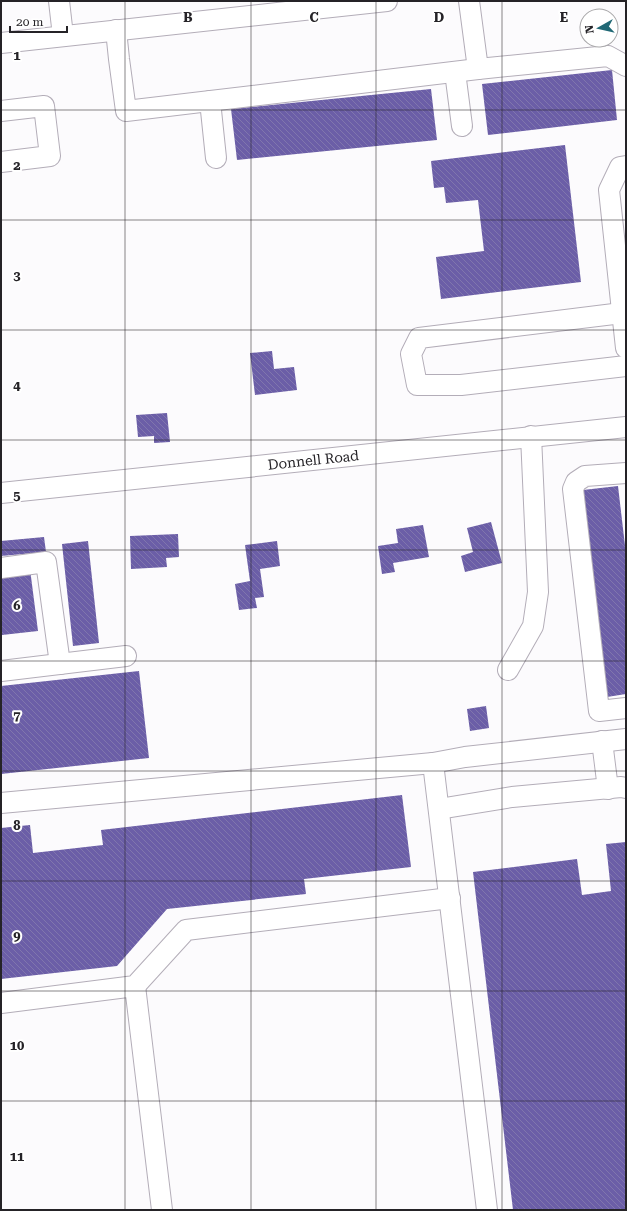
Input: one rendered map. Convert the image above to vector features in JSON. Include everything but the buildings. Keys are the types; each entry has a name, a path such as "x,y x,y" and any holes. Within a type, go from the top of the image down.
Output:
{"street":[{"path":"59,1 63,36"},
{"path":"1,43 313,5 387,1"},
{"path":"469,1 478,69"},
{"path":"116,30 126,111 478,69 608,56 626,66"},
{"path":"455,72 462,126"},
{"path":"210,101 216,158"},
{"path":"1,111 44,106 50,156 1,162"},
{"path":"626,166 620,167 609,190 626,348"},
{"path":"622,313 419,338 411,354 417,385 461,385 626,366"},
{"name":"Donnell Road","path":"1,492 626,427"},
{"path":"508,670 533,626 538,592 531,436"},
{"path":"626,473 585,476 576,482 573,489 599,711 626,708"},
{"path":"1,568 46,562 60,664"},
{"path":"1,671 126,656"},
{"path":"1,803 433,763 465,757 626,738"},
{"path":"439,809 512,797 617,788 602,741"},
{"path":"433,763 487,1210"},
{"path":"1,1003 135,986 186,930 450,898"},
{"path":"135,986 162,1210"}]}
